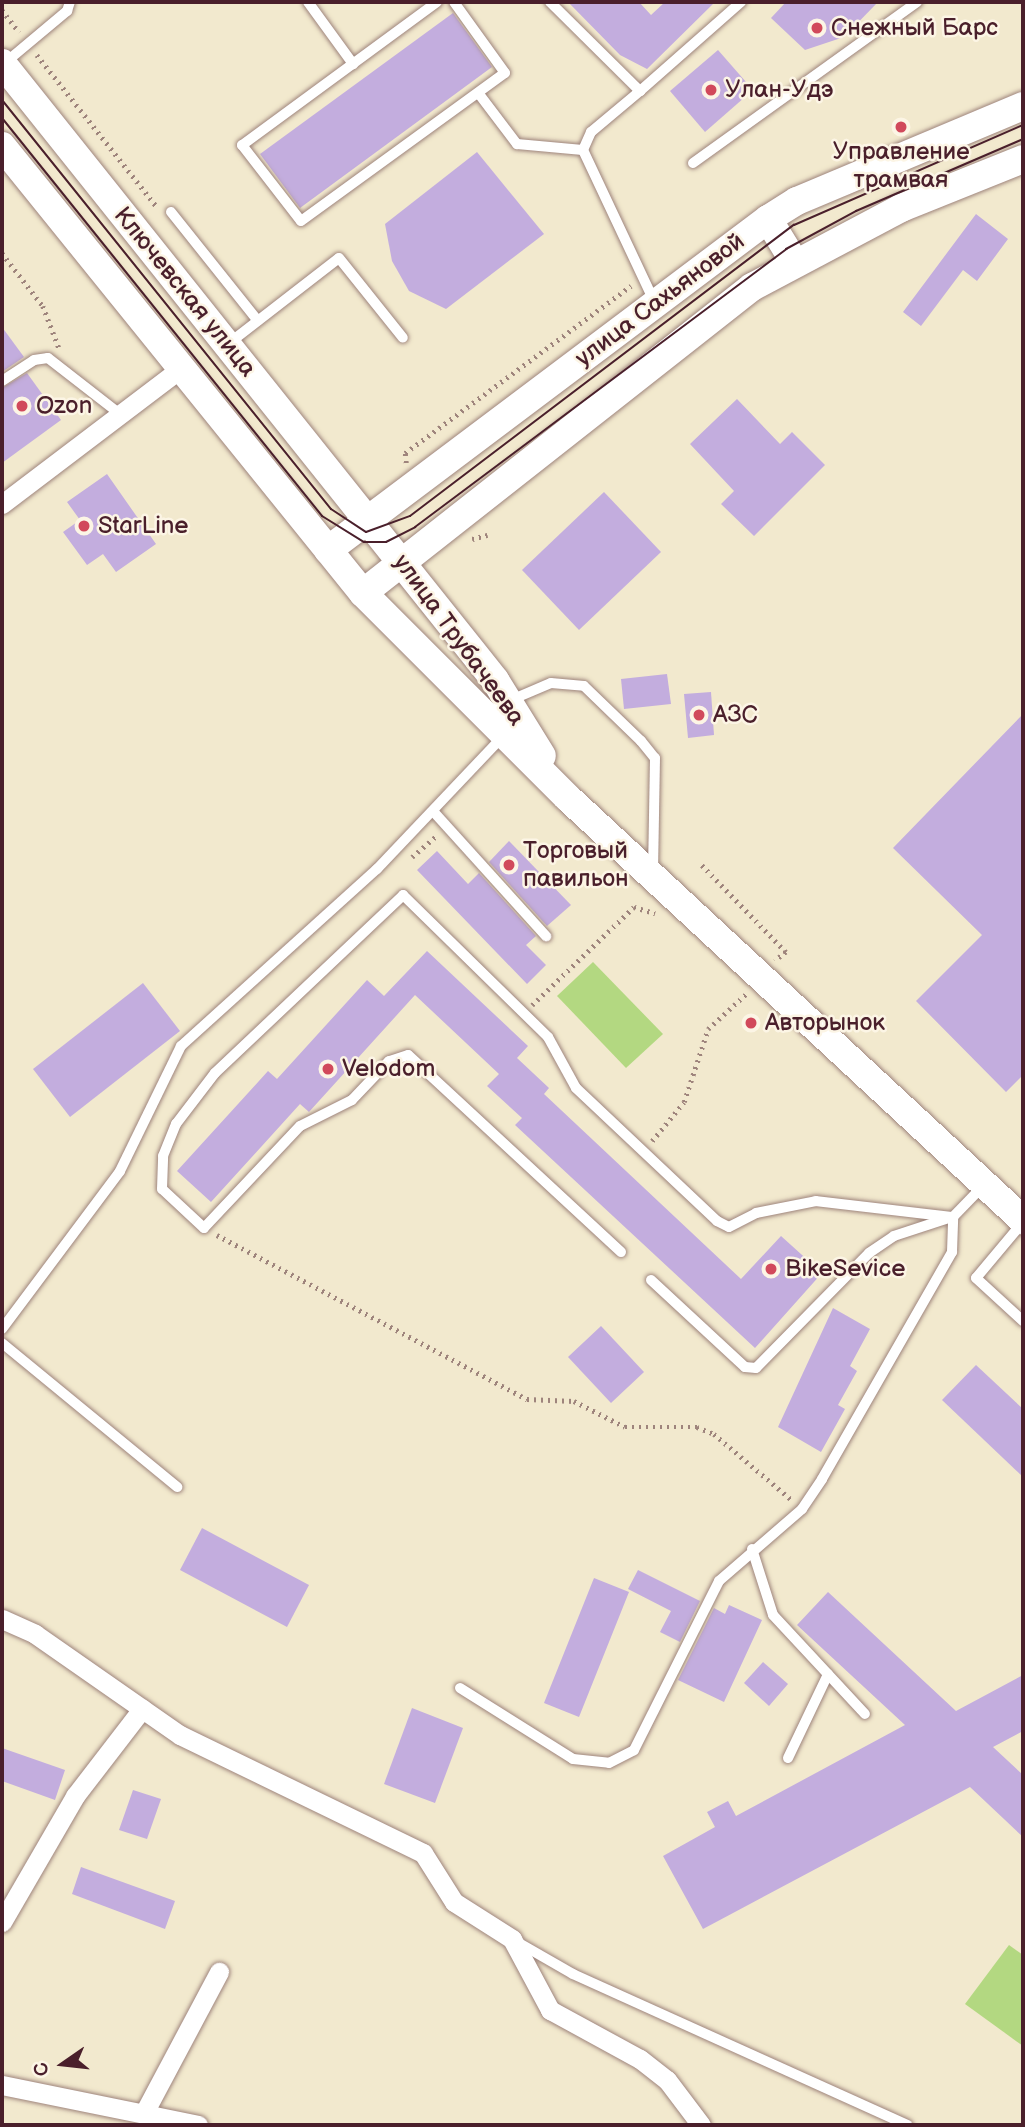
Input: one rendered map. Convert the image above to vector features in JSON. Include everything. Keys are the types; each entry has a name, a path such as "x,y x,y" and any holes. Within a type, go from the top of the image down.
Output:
{"main road":[{"name":"Ключевская улица","path":"2,64 369,520"},
{"name":"улица Сахьяновой","path":"337,560 369,520 768,219 808,196 1023,106"},
{"name":"Ключевская улица","path":"2,146 337,560"},
{"name":"улица Сахьяновой","path":"363,593 404,565 752,287 901,208 1023,159"},
{"path":"768,219 795,263"},
{"name":"улица Трубачеева","path":"369,520 508,702 568,798"},
{"name":"улица Трубачеева","path":"337,560 363,593 568,798 1023,1221"}],"street":[{"path":"2,504 181,368"},
{"path":"2,1619 180,1735 412,1846 454,1902 512,1940 550,2010 640,2059 667,2080 701,2125"},
{"path":"2,1922 75,1796 142,1709"},
{"path":"144,2113 219,1972"},
{"path":"2,2085 198,2125"}],"lane":[{"path":"2,64 67,11 69,2"},
{"path":"308,2 353,64"},
{"path":"437,2 242,145 301,221 505,73 454,2"},
{"path":"550,2 640,91"},
{"path":"655,303 583,150 591,132 741,2"},
{"path":"694,163 917,2"},
{"path":"479,94 517,144 583,150"},
{"path":"171,212 258,321"},
{"path":"228,344 339,258 403,338"},
{"path":"2,381 34,359 58,363 120,414"},
{"path":"508,702 551,683 584,686 641,741 655,758 653,877"},
{"path":"2,1329 120,1171 181,1046 433,811 505,735"},
{"path":"433,811 443,829 546,936"},
{"path":"621,1252 408,1055 389,1061 352,1100 300,1126 204,1228 162,1189 163,1156 176,1124 252,1034 403,895 548,1037 576,1088 643,1153 729,1227 755,1213 816,1201 953,1217"},
{"path":"651,1280 745,1367 756,1368 869,1253 894,1236 953,1217 985,1184"},
{"path":"460,1688 573,1759 594,1765 623,1760 634,1750 719,1581 752,1549 802,1509 952,1252 953,1217"},
{"path":"1023,1221 976,1278 1023,1321"},
{"path":"2,1343 177,1486"},
{"path":"752,1549 773,1615 865,1714"},
{"path":"788,1758 828,1674"},
{"path":"512,1940 573,1974 908,2125"}],"path":[{"path":"2,253 53,323 58,363"},
{"path":"413,474 405,453 643,277"},
{"path":"403,895 401,868 443,829"},
{"path":"702,865 786,952 775,962"},
{"path":"524,1013 634,907 667,917"},
{"path":"743,979 760,996"},
{"path":"643,1153 684,1102 708,1029 752,988"},
{"path":"204,1228 527,1399 574,1401 625,1427 697,1427 713,1434 802,1509"}],"green space":[{"path":"593,962 663,1034 626,1068 557,996"},
{"path":"1009,1945 1023,1955 1023,2046 965,2004"}],"building":[{"path":"568,2 639,2 651,15 665,2 715,2 647,69 620,55"},
{"name":"Снежный Барс","path":"786,2 878,2 844,37 805,50 771,18"},
{"path":"453,13 492,67 300,208 260,154"},
{"name":"Улан-Удэ","path":"718,50 753,90 705,132 670,91"},
{"path":"477,152 544,234 446,309 409,291 392,261 385,224"},
{"path":"976,214 1008,239 977,281 963,270 921,326 903,312"},
{"path":"2,327 24,357 2,372"},
{"path":"27,373 61,420 2,463 2,388"},
{"path":"737,399 780,444 792,432 825,465 754,536 721,504 734,491 690,444"},
{"path":"107,474 156,544 116,572 103,554 87,565 63,532 80,520 67,502"},
{"path":"604,492 661,552 579,630 522,570"},
{"path":"667,674 671,704 624,709 621,679"},
{"name":"АЗС","path":"711,692 714,735 688,738 684,694"},
{"path":"1023,714 1023,1075 1006,1092 916,1001 982,935 893,848"},
{"path":"509,841 571,905 547,926 489,862"},
{"path":"437,851 468,884 479,873 536,936 526,945 546,965 527,984 417,870"},
{"path":"427,951 528,1046 517,1058 549,1088 544,1094 741,1279 781,1236 822,1273 755,1348 515,1125 522,1118 487,1086 499,1074 415,995 309,1112 300,1104 211,1202 177,1171 268,1071 277,1079 367,980 384,996"},
{"path":"143,983 180,1031 70,1117 33,1069"},
{"path":"833,1308 870,1329 850,1366 857,1371 838,1405 845,1409 821,1452 778,1427"},
{"path":"601,1326 644,1372 611,1403 568,1357"},
{"path":"976,1365 1023,1409 1023,1477 942,1400"},
{"path":"202,1528 309,1585 287,1627 180,1570"},
{"path":"638,1570 700,1601 680,1642 660,1632 671,1611 628,1589"},
{"path":"594,1578 629,1592 579,1717 544,1703"},
{"path":"828,1592 956,1711 1023,1675 1023,1731 993,1747 1023,1775 1023,1837 970,1787 703,1929 663,1856 715,1827 707,1812 728,1801 736,1816 905,1725 797,1625"},
{"path":"729,1605 762,1620 724,1702 678,1680 714,1608 725,1614"},
{"path":"763,1662 788,1684 769,1706 744,1683"},
{"path":"412,1708 463,1728 435,1803 384,1784"},
{"path":"2,1748 65,1770 55,1800 2,1781"},
{"path":"133,1790 161,1799 147,1839 119,1830"},
{"path":"81,1867 175,1901 165,1929 72,1894"}],"tram line":[{"path":"2,100 331,509 366,532 410,516 794,225 1023,125"},
{"path":"2,118 322,516 364,542 386,542 415,527 786,249 856,211 1023,139"}],"place":[{"name":"Снежный Барс","path":"817,28"},
{"name":"Улан-Удэ","path":"711,90"},
{"name":"Управление трамвая","path":"901,127"},
{"name":"Ozon","path":"22,406"},
{"name":"StarLine","path":"84,526"},
{"name":"АЗС","path":"699,715"},
{"name":"Торговый павильон","path":"509,865"},
{"name":"Авторынок","path":"751,1023"},
{"name":"Velodom","path":"328,1069"},
{"name":"BikeSevice","path":"771,1269"}]}
